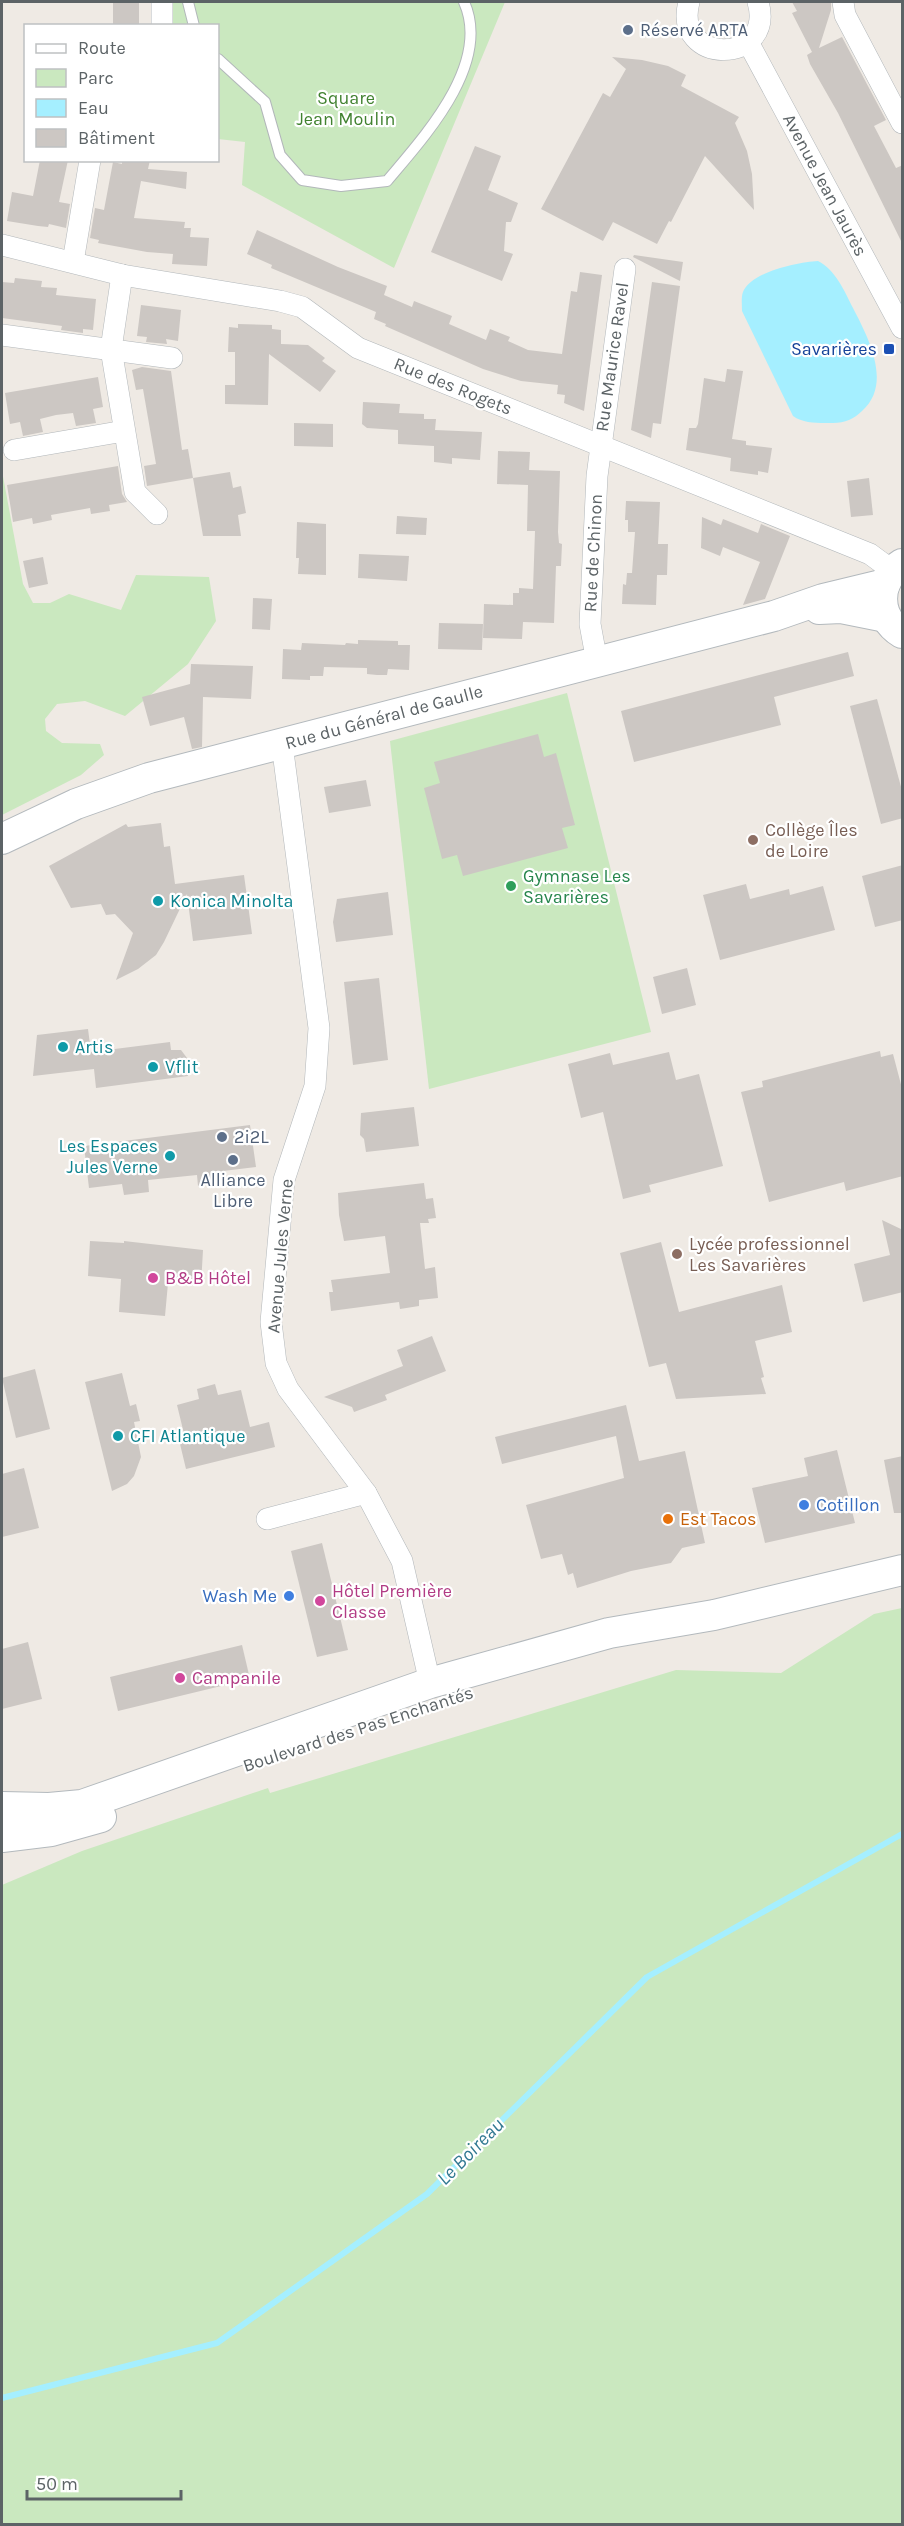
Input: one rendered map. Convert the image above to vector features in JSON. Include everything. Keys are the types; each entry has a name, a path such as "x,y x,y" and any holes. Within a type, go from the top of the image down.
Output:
{"main road":[{"name":"Rue du Général de Gaulle","path":"14,833 116,788 774,616 894,573"},
{"path":"894,573 882,598 898,629"},
{"name":"Rue du Général de Gaulle","path":"774,616 841,608 898,629"},
{"name":"Boulevard des Pas Enchantés","path":"2,1807 13,1809 82,1805 430,1683 609,1633 714,1615 903,1570"},
{"name":"Boulevard des Pas Enchantés","path":"2,1837 51,1831 85,1822 405,1710 613,1650 714,1615"}],"street":[{"path":"162,2 162,24"},
{"path":"689,2 687,13 689,25 696,38 704,45 724,51 736,49 748,42 759,26 761,14 758,2"},
{"path":"843,2 845,15 903,123"},
{"name":"Avenue Jean Jaurès","path":"748,42 902,323"},
{"path":"73,262 90,162"},
{"name":"Rue des Rogets","path":"2,245 122,275 280,301 302,307 358,348 870,554 894,573"},
{"name":"Rue Maurice Ravel","path":"600,444 625,269"},
{"path":"122,275 111,349 135,492 157,514"},
{"path":"2,335 171,358"},
{"path":"14,450 124,431"},
{"name":"Rue de Chinon","path":"597,662 590,624 600,444"},
{"name":"Avenue Jules Verne","path":"282,744 320,1028 315,1086 284,1180 271,1322 274,1354 288,1389 366,1493 402,1560 430,1683"},
{"path":"267,1519 366,1493"}],"lane":[{"path":"188,2 194,24"},
{"path":"219,60 265,102 280,155 302,180 341,186 387,181 426,135 451,99 471,39 470,14 464,2"}],"green space":[{"name":"Square Jean Moulin","path":"171,2 505,2 394,268 242,185 245,142 219,139 219,24 171,24"},
{"path":"2,471 23,584 33,603 50,603 69,594 121,610 136,575 209,577 216,621 188,664 125,716 85,701 57,704 45,719 46,731 62,743 100,744 104,755 81,775 2,815"},
{"name":"Gymnase Les Savarières","path":"567,693 651,1032 429,1089 390,741"},
{"path":"902,1608 902,2524 2,2524 2,1885 82,1851 268,1788 270,1793 676,1670 781,1673 874,1614"}],"water":[{"path":"818,261 830,269 847,295 871,346 877,374 876,388 871,400 856,416 837,423 807,422 793,416 742,311 743,292 755,279 776,269"}],"building":[{"path":"113,2 139,2 139,24 113,24"},
{"path":"792,2 831,2 831,10 819,48 842,37 886,120 874,126 896,168 903,165 903,245 838,113 810,64 807,55 812,52 792,13 797,11"},
{"path":"612,57 668,66 686,75 681,86 739,117 735,123 747,151 752,174 754,210 705,156 657,244 613,222 603,241 541,209 603,93 610,97 626,69"},
{"path":"475,146 501,156 488,190 518,203 511,222 506,222 504,251 513,254 502,281 431,252"},
{"path":"40,162 68,162 59,202 70,204 66,228 49,224 48,227 7,221 12,192 33,196"},
{"path":"113,162 122,164 122,162 150,162 148,169 187,172 186,189 141,181 134,218 185,222 184,228 191,228 190,237 209,238 207,266 172,264 173,254 98,243 99,240 90,238 95,208 104,210"},
{"path":"257,230 338,267 387,286 384,295 412,307 414,301 452,316 449,324 486,340 490,329 510,337 508,341 528,350 562,354 571,291 577,292 580,272 602,275 584,411 564,403 565,395 557,394 558,385 521,381 483,369 385,326 386,324 374,319 376,312 271,268 272,265 247,254"},
{"path":"634,255 683,262 680,281 633,257"},
{"path":"15,278 42,281 41,287 57,288 56,295 96,299 93,330 83,329 83,333 61,330 62,326 2,318 2,282 14,283"},
{"path":"652,282 680,286 661,424 653,423 651,438 631,430"},
{"path":"141,305 181,310 178,341 166,339 167,344 146,342 147,337 137,336"},
{"path":"238,324 272,325 272,329 281,330 281,344 308,345 325,358 322,361 336,371 320,392 269,354 268,405 225,404 225,385 235,385 235,352 228,352 229,327 238,328"},
{"path":"142,367 171,371 182,450 188,449 193,478 147,486 144,466 156,464 143,389 136,390 132,370"},
{"path":"727,369 743,371 732,439 746,441 746,445 772,448 768,473 758,471 758,475 730,471 731,458 686,450 689,428 696,428 698,424 704,378 725,382"},
{"path":"98,377 103,407 93,409 96,423 76,426 73,413 56,415 40,419 43,432 23,436 20,422 10,424 5,393"},
{"path":"363,402 400,404 399,413 424,414 424,419 436,419 435,430 482,432 480,460 452,458 452,464 434,462 434,446 398,444 398,430 367,428 362,424"},
{"path":"294,423 333,424 333,447 294,446"},
{"path":"498,451 530,452 529,470 560,471 558,532 559,543 562,544 561,566 556,566 554,623 523,622 522,639 483,638 484,604 513,605 513,593 519,593 519,588 533,589 535,531 527,531 528,485 497,484"},
{"path":"118,466 122,494 127,502 109,505 110,511 91,514 90,508 51,515 52,520 33,524 32,518 13,522 7,485"},
{"path":"230,472 233,488 241,486 246,513 238,515 241,536 203,536 193,478"},
{"path":"869,478 873,515 851,517 847,481"},
{"path":"626,501 660,502 658,544 668,544 667,575 657,575 656,605 622,604 623,584 626,585 627,573 632,573 635,532 628,532 628,520 625,520"},
{"path":"397,516 427,518 426,535 396,534"},
{"path":"702,517 721,525 723,519 758,533 761,524 790,536 765,599 743,605 760,562 723,547 720,556 701,548"},
{"path":"297,522 326,524 326,575 298,574"},
{"path":"359,554 409,556 407,581 358,578"},
{"path":"43,557 48,584 29,588 23,561"},
{"path":"253,598 272,599 270,630 252,629"},
{"path":"439,623 483,624 482,650 438,649"},
{"path":"358,640 398,641 398,645 410,645 409,670 388,669 387,675 377,675 367,674 367,668 324,667 323,676 310,676 310,680 282,679 283,649 301,650 302,643 358,644"},
{"path":"848,652 854,676 774,697 781,725 634,762 621,711"},
{"path":"191,664 253,666 251,699 203,697 202,747 192,749 184,717 150,726 142,697 190,684"},
{"path":"877,699 903,794 903,818 881,824 850,706"},
{"path":"538,734 544,757 556,753 575,825 562,828 568,848 463,876 457,855 442,859 424,788 440,783 434,762"},
{"path":"366,780 371,806 329,813 324,787"},
{"name":"Konica Minolta","path":"161,823 164,847 170,846 175,884 244,875 252,934 193,941 187,894 156,955 138,969 116,980 133,933 115,914 106,915 101,904 71,908 49,866 126,824 128,827"},
{"path":"903,865 903,920 875,927 862,876"},
{"path":"746,884 750,899 789,889 790,895 823,886 835,930 720,960 703,895"},
{"path":"388,892 393,935 336,942 333,922 337,899"},
{"path":"687,968 696,1005 662,1014 653,977"},
{"path":"379,978 388,1060 353,1065 344,982"},
{"path":"88,1029 91,1052 170,1042 171,1050 181,1050 187,1058 188,1076 96,1088 94,1069 33,1076 37,1035"},
{"path":"880,1051 881,1057 893,1054 903,1092 903,1176 846,1191 844,1182 769,1202 741,1092 763,1087 762,1081"},
{"path":"669,1052 676,1080 699,1074 723,1166 649,1185 651,1192 623,1199 603,1112 581,1118 568,1064 610,1053 613,1065"},
{"path":"414,1107 419,1146 366,1152 364,1139 360,1135 361,1113"},
{"name":"Les Espaces Jules Verne","path":"250,1125 256,1167 223,1171 224,1183 198,1186 197,1175 148,1180 149,1192 124,1195 122,1184 89,1188 84,1146"},
{"path":"424,1183 426,1199 433,1198 436,1218 428,1219 429,1223 420,1223 425,1269 435,1267 438,1298 419,1300 419,1306 400,1309 399,1302 331,1311 329,1292 333,1292 331,1280 390,1273 385,1236 344,1241 338,1193"},
{"path":"882,1220 903,1230 903,1292 863,1302 854,1264 890,1255"},
{"name":"B&B Hôtel","path":"90,1241 124,1243 124,1241 203,1250 201,1285 168,1283 165,1316 119,1312 121,1279 88,1276"},
{"path":"661,1242 679,1312 782,1285 792,1332 755,1341 766,1394 676,1399 666,1363 649,1367 620,1253"},
{"path":"432,1336 446,1371 385,1395 387,1400 354,1412 352,1407 324,1397 403,1366 397,1350"},
{"path":"35,1369 50,1429 16,1438 2,1378"},
{"name":"CFI Atlantique","path":"122,1373 130,1406 136,1404 140,1421 134,1422 141,1457 134,1476 127,1484 112,1491 85,1382"},
{"path":"215,1384 218,1395 241,1390 250,1427 269,1422 275,1447 186,1469 180,1444 186,1442 177,1405 199,1399 197,1389"},
{"path":"626,1405 639,1461 685,1451 705,1543 682,1548 671,1563 631,1571 577,1588 573,1573 568,1575 562,1554 541,1559 526,1505 624,1478 616,1436 502,1464 495,1437"},
{"name":"Cotillon","path":"837,1450 855,1523 765,1543 752,1488 808,1476 804,1458"},
{"path":"903,1456 903,1513 894,1513 884,1460"},
{"path":"24,1468 39,1528 2,1537 2,1474"},
{"name":"Hôtel Première Classe","path":"322,1543 348,1650 317,1657 291,1551"},
{"path":"28,1642 42,1699 2,1709 2,1649"},
{"name":"Campanile","path":"242,1645 250,1679 118,1711 110,1677"}],"waterway":[{"name":"Le Boireau","path":"2,2398 217,2343 427,2194 647,1977 902,1834"}],"place":[{"name":"Réservé ARTA","path":"628,30"},
{"name":"Savarières","path":"889,349"},
{"name":"Collège Îles de Loire","path":"753,840"},
{"name":"Gymnase Les Savarières","path":"511,886"},
{"name":"Konica Minolta","path":"158,901"},
{"name":"Artis","path":"63,1047"},
{"name":"Vflit","path":"153,1067"},
{"name":"2i2L","path":"222,1137"},
{"name":"Les Espaces Jules Verne","path":"170,1156"},
{"name":"Alliance Libre","path":"233,1160"},
{"name":"Lycée professionnel Les Savarières","path":"677,1254"},
{"name":"B&B Hôtel","path":"153,1278"},
{"name":"CFI Atlantique","path":"118,1436"},
{"name":"Cotillon","path":"804,1505"},
{"name":"Est Tacos","path":"668,1519"},
{"name":"Wash Me","path":"289,1596"},
{"name":"Hôtel Première Classe","path":"320,1601"},
{"name":"Campanile","path":"180,1678"}]}
